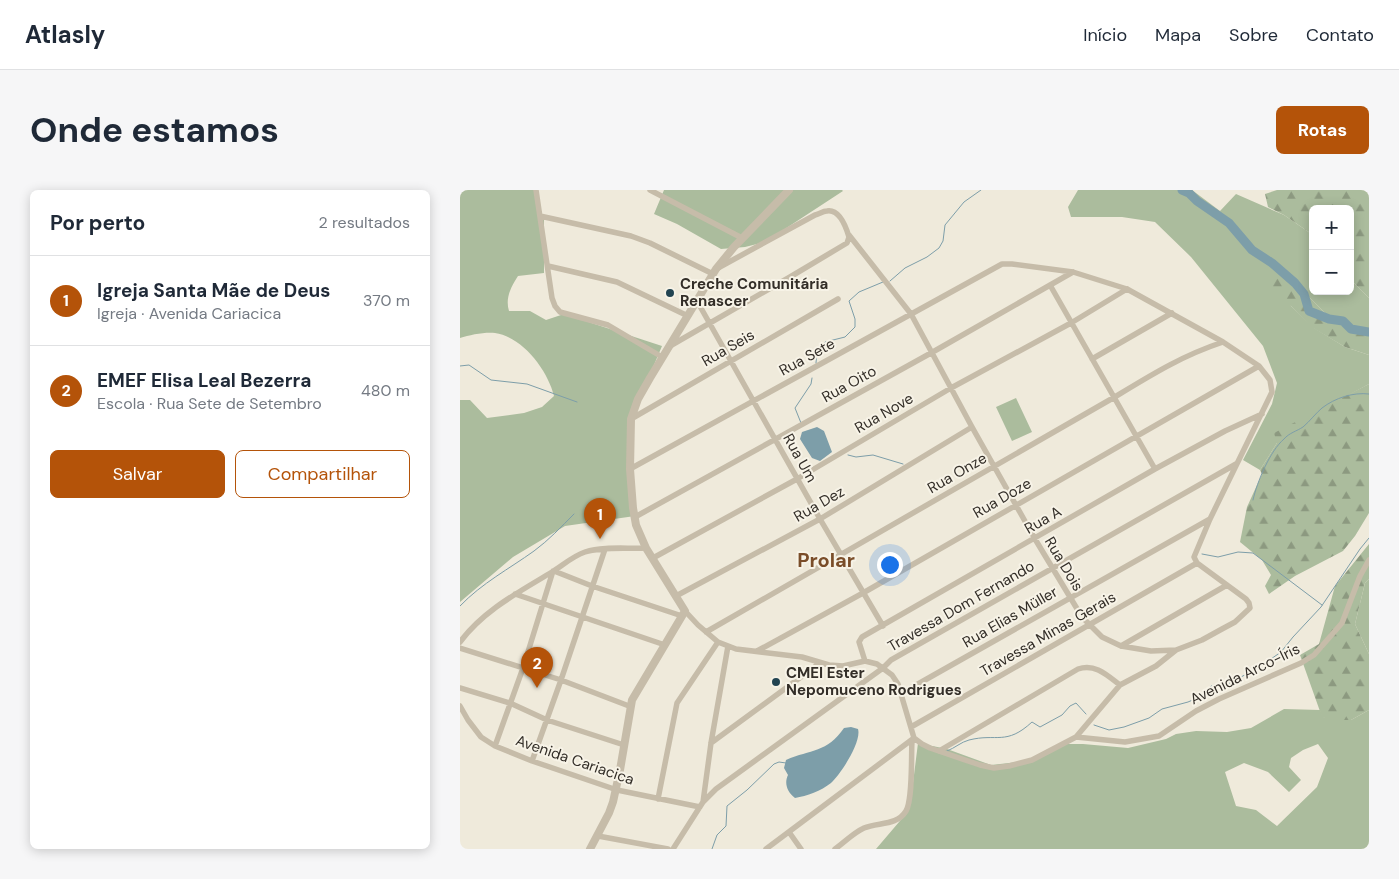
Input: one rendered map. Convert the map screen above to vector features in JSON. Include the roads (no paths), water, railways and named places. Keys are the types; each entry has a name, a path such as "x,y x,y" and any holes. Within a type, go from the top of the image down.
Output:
{"street":[{"path":"536,190 552,298 555,306 560,312 608,325 662,357"},
{"path":"650,190 742,238"},
{"path":"790,190 742,238 715,272 662,357 638,399 631,419 630,469 635,517 646,548 676,596 684,613 718,642 728,646 843,666 865,661 873,662 892,675 902,693 913,739 910,796 906,811 895,821 868,826 856,832 836,849"},
{"name":"Rua Dois","path":"715,272 815,215 833,211 841,219 849,235 911,314 1035,539 1069,597 1089,625 1109,641 1121,646 1145,651 1162,652 1176,650"},
{"path":"540,216 631,236 715,272"},
{"path":"668,347 846,243 849,235"},
{"name":"Rua Sete","path":"630,469 996,266 1012,264 1073,272"},
{"path":"548,266 617,282 688,316"},
{"path":"913,739 925,746 989,768 1004,767 1032,760 1076,737 1120,685 1156,666 1176,650 1202,640 1222,629 1249,611 1251,606 1250,603 1197,563 1195,553 1210,518 1270,396 1272,388 1268,376 1259,366 1223,342 1127,289 1073,272"},
{"name":"Rua Oito","path":"635,517 1073,272"},
{"path":"1050,286 1155,469"},
{"name":"Rua Nove","path":"653,558 797,479 951,388 1071,323 1127,289"},
{"name":"Rua Seis","path":"631,419 838,299"},
{"name":"Rua Um","path":"697,301 797,479 883,626"},
{"path":"1092,359 1172,313"},
{"name":"Rua Onze","path":"706,632 1181,358 1223,342"},
{"name":"Rua Doze","path":"758,651 863,593 1259,366"},
{"name":"Rua A","path":"865,661 859,640 1155,469 1225,431 1262,414"},
{"name":"Rua Dez","path":"676,596 820,519 972,427"},
{"name":"Travessa Dom Fernando","path":"702,804 716,789 883,668 891,660 1236,464"},
{"name":"Rua Elias Müller","path":"902,693 1210,518"},
{"path":"460,642 480,620 516,594 583,552 605,549 646,548"},
{"path":"532,761 605,549"},
{"name":"Avenida Arco-Íris","path":"1076,737 1125,742 1159,736 1196,711 1219,699 1301,663 1321,648 1342,623 1360,576 1369,560"},
{"name":"Travessa Minas Gerais","path":"911,727 1197,563"},
{"path":"553,571 592,586 684,613"},
{"path":"495,746 523,668 553,571"},
{"path":"1121,646 1227,585"},
{"path":"516,594 665,645"},
{"path":"590,849 611,809 630,706 634,694 684,613"},
{"path":"658,799 677,703 718,642"},
{"path":"673,849 702,804 728,646"},
{"path":"460,648 561,680 630,706"},
{"path":"711,743 820,663"},
{"path":"939,751 1078,669 1093,667 1120,685"},
{"path":"460,688 510,703 547,720 624,745"},
{"name":"Avenida Cariacica","path":"460,706 480,737 495,746 532,761 616,790 658,799 702,804"},
{"path":"766,849 913,739"},
{"path":"789,832 801,849"},
{"path":"598,836 668,849"}],"water":[{"path":"817,427 824,431 832,452 820,461 812,458 800,439 802,432"},
{"path":"844,728 858,729 857,742 840,773 831,783 823,788 795,798 787,787 788,775 784,768 786,760 825,746 838,736"}],"waterway":[{"path":"890,281 905,268 927,257 939,248 943,241 945,225 964,202 981,190"},
{"path":"1182,190 1189,193 1197,201 1229,223 1252,250 1272,263 1295,283 1304,294 1309,311 1329,319 1343,321 1351,329 1369,332"},
{"path":"816,363 817,351 825,342 845,337 855,327 855,319 849,301 859,292 883,282"},
{"path":"460,366 469,365 491,380 527,384 577,402"},
{"path":"801,423 795,408 811,384 812,378"},
{"path":"1253,500 1269,459 1286,437 1303,427 1322,408 1333,401 1351,395 1369,394"},
{"path":"848,455 856,457 873,455 903,464"},
{"path":"460,606 486,583 539,547 574,514"},
{"path":"1094,725 1109,730 1124,727 1149,718 1162,709 1202,696 1211,686 1218,684 1227,686 1232,680 1258,668 1281,652 1321,607 1369,538"},
{"path":"1202,554 1218,557 1238,552 1253,553 1322,605"},
{"path":"947,751 969,740 1015,734 1032,722 1040,727 1062,715 1070,706 1076,703 1086,714"},
{"path":"712,849 717,835 726,826 727,806 774,764 779,762 786,763"}],"place":[{"name":"Creche Comunitária Renascer","path":"670,293"},
{"name":"Igreja Santa Mãe de Deus","path":"600,539"},
{"name":"CMEI Ester Nepomuceno Rodrigues","path":"776,682"},
{"name":"EMEF Elisa Leal Bezerra","path":"537,688"}],"district":[{"name":"Prolar","path":"826,560"}]}
